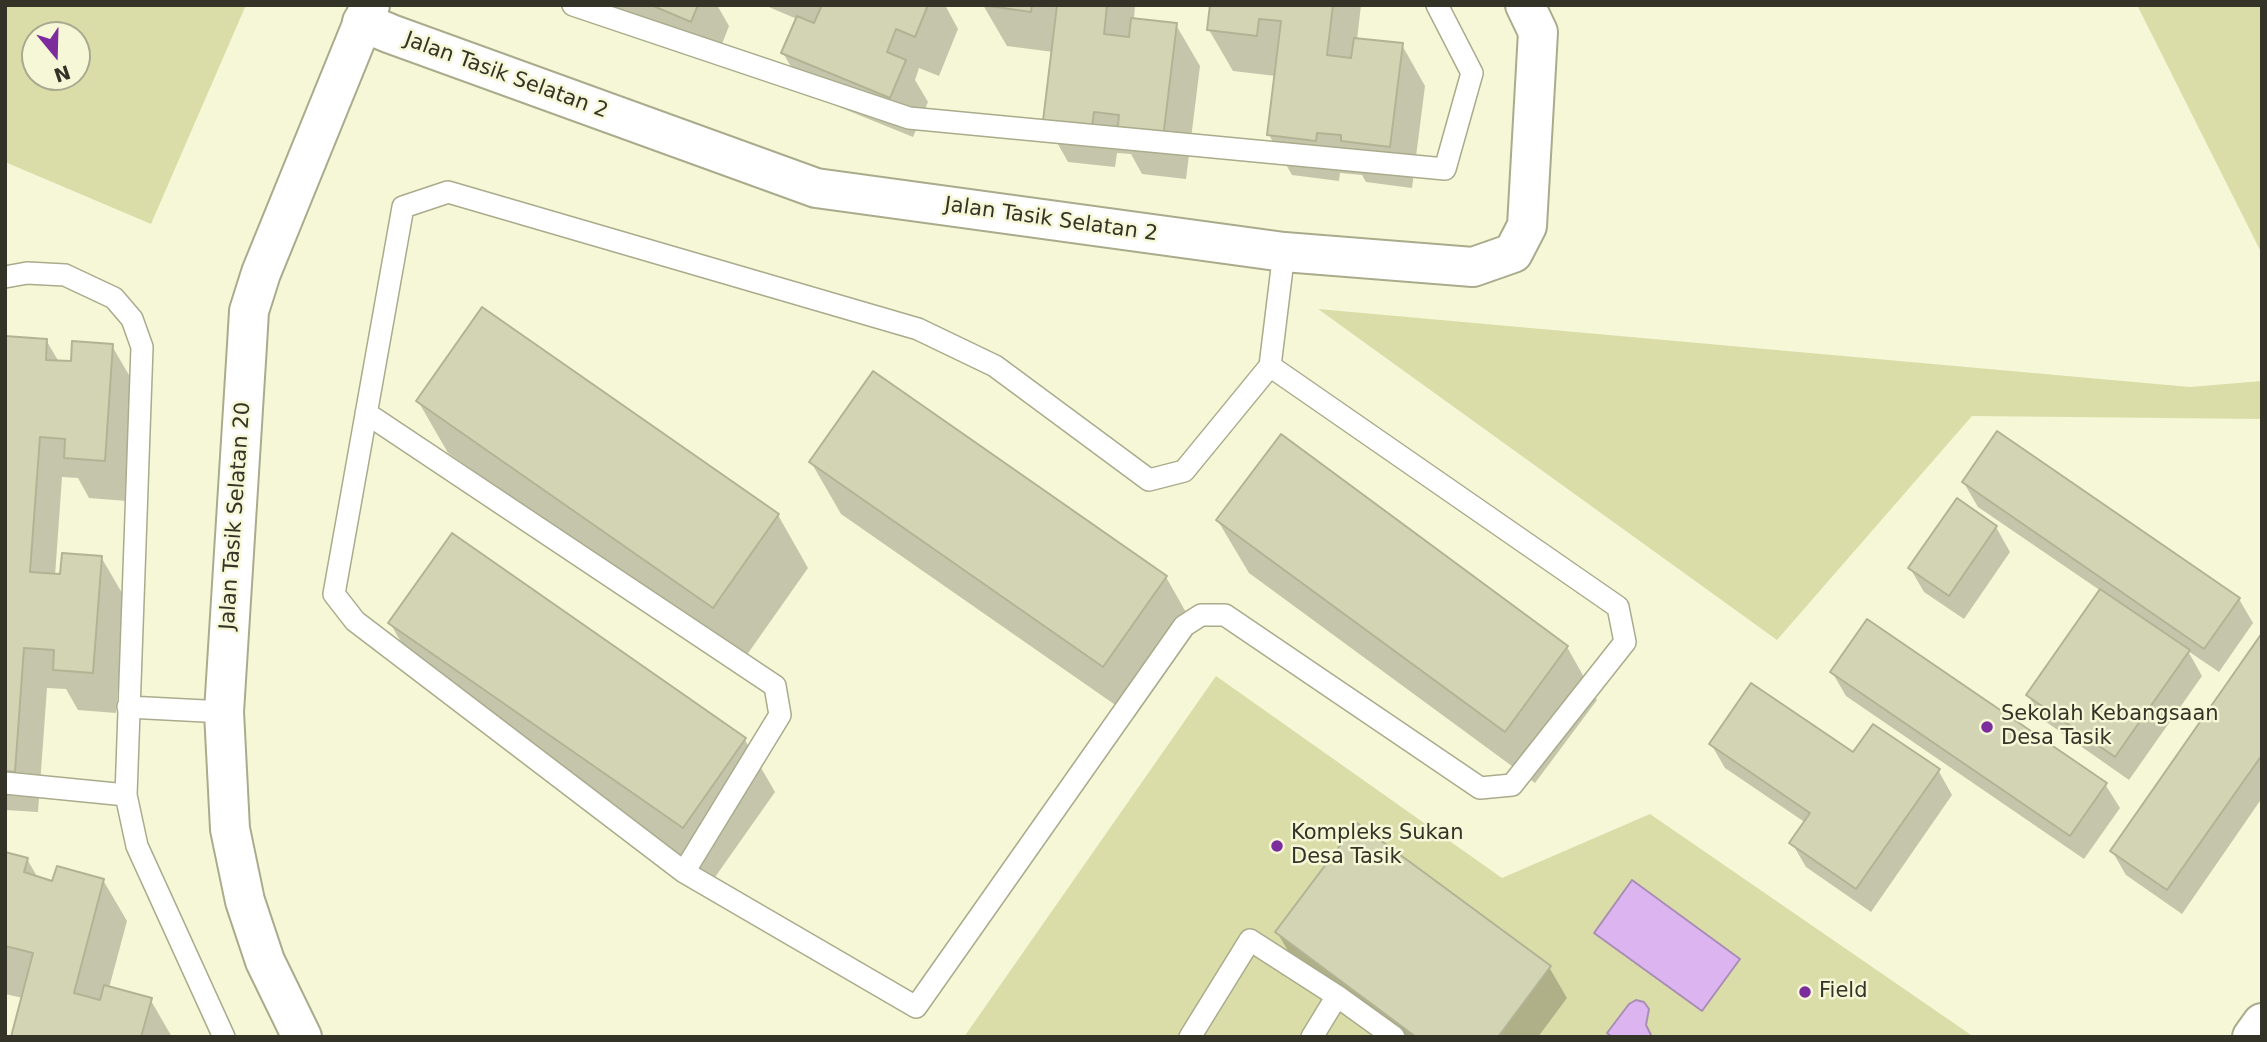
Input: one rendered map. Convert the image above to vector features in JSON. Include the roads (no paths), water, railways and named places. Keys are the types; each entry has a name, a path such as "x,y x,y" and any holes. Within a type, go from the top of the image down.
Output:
{"street":[{"name":"Jalan Tasik Selatan 2","path":"366,14 391,34 816,188 1284,253 1473,267 1513,253 1527,226 1538,32 1525,5"},
{"name":"Jalan Tasik Selatan 20","path":"302,1037 265,961 245,901 230,829 224,712 250,311 261,273 366,14"},
{"path":"2252,1037 2262,1023"}],"lane":[{"path":"573,5 909,118 1445,169 1472,73 1437,5"},
{"path":"1270,366 1618,607 1625,642 1512,785 1480,788 1225,615 1201,615 1184,626 916,1007 684,872 355,621 334,594 403,207 447,192 918,330 995,366 1149,480 1184,471 1270,366 1284,253"},
{"path":"5,277 27,273 65,275 114,298 131,319 142,347 126,795 137,846 224,1037"},
{"path":"366,413 775,686 780,715 684,872"},
{"path":"128,707 224,712"},
{"path":"5,783 126,795"},
{"path":"1189,1037 1250,940 1337,996 1394,1037"},
{"path":"1312,1037 1337,996"}],"place":[{"name":"Sekolah Kebangsaan Desa Tasik","path":"1987,727"},
{"name":"Kompleks Sukan Desa Tasik","path":"1277,846"},
{"name":"Field","path":"1805,992"}]}
